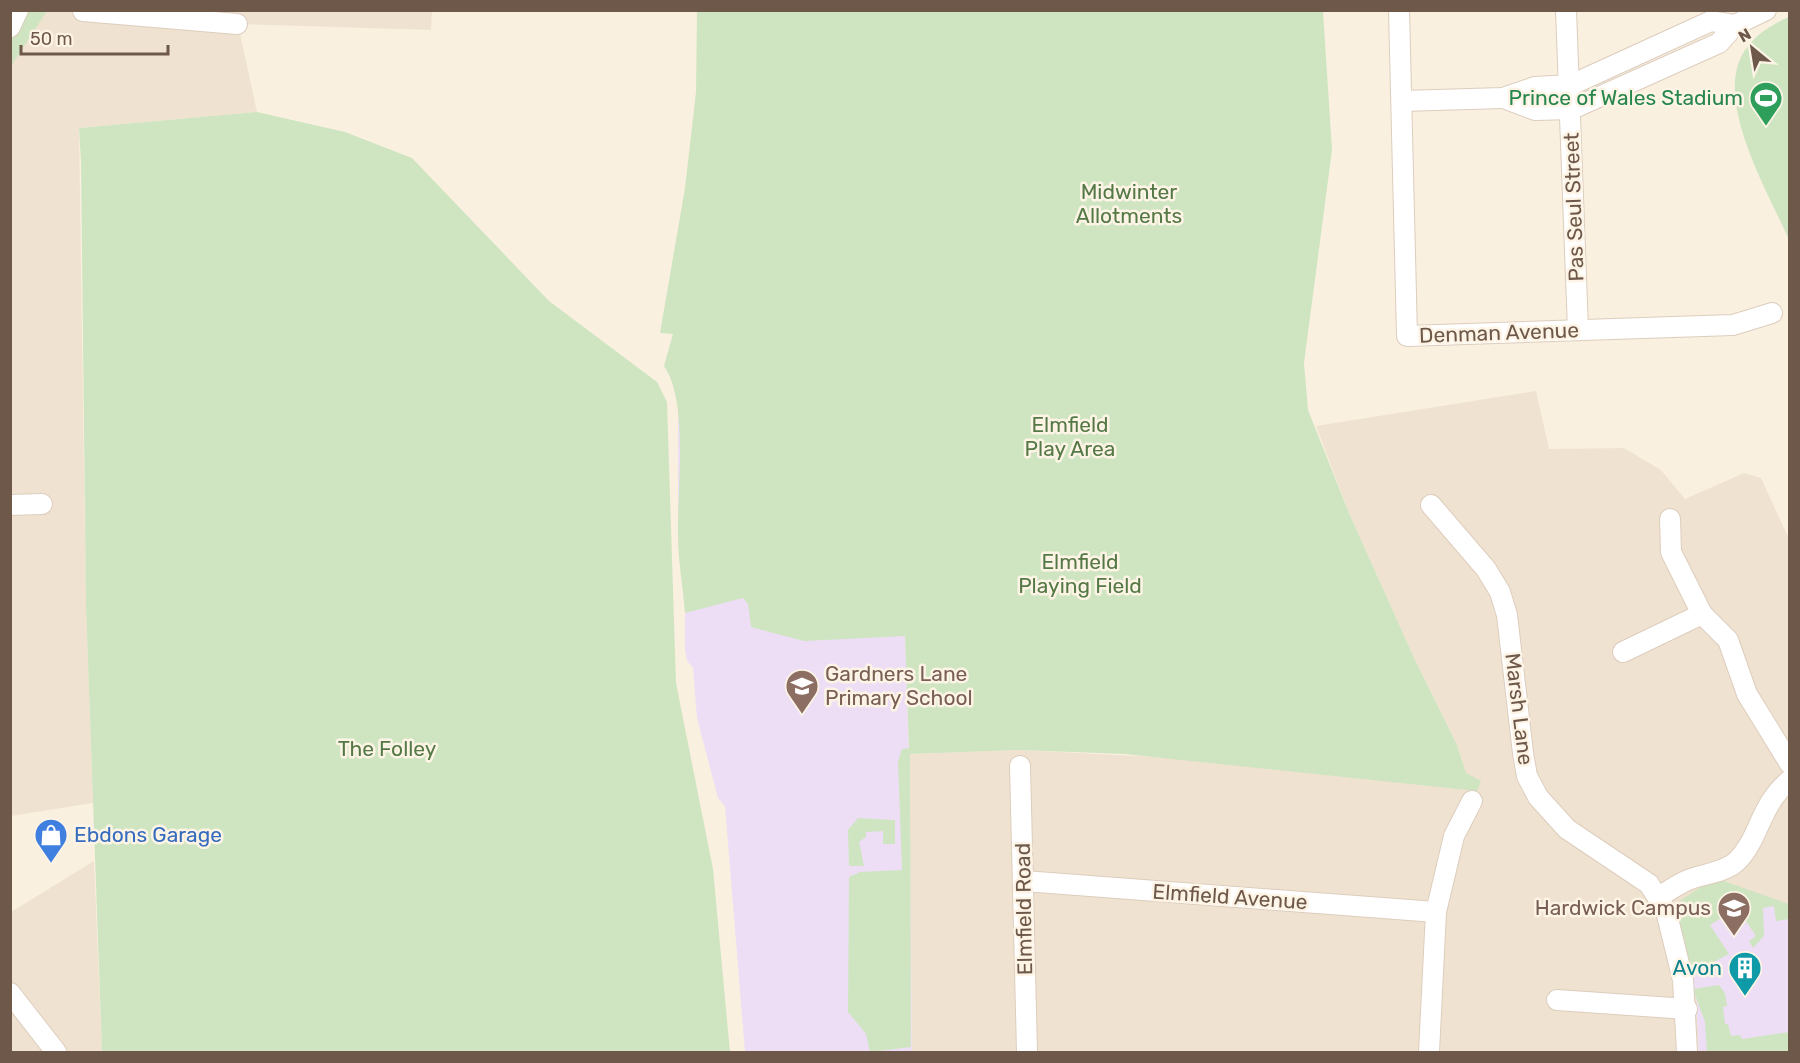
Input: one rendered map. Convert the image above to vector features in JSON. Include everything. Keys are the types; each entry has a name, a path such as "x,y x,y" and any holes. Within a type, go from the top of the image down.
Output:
{"street":[{"path":"10,27 18,10"},
{"name":"Denman Avenue","path":"1399,10 1407,336 1733,326 1772,313"},
{"name":"Pas Seul Street","path":"1566,10 1572,109 1578,330"},
{"path":"1503,98 1535,110 1572,109 1719,43 1735,25 1766,10"},
{"path":"83,11 164,14 237,24"},
{"path":"1402,101 1503,98 1535,87 1571,85 1711,21 1735,25"},
{"path":"10,505 42,504"},
{"name":"Marsh Lane","path":"1431,505 1486,569 1500,592 1507,615 1527,776 1538,797 1567,829 1649,884 1666,911 1687,1009 1687,1053"},
{"path":"1670,519 1671,552 1702,614 1728,640 1747,694 1790,764"},
{"path":"1623,652 1702,614"},
{"name":"Elmfield Road","path":"1020,766 1027,1053"},
{"path":"1659,897 1685,880 1718,872 1735,863 1747,847 1768,801 1790,780"},
{"path":"1429,1053 1436,912 1454,836 1472,801"},
{"name":"Elmfield Avenue","path":"1024,881 1436,912"},
{"path":"10,993 56,1053"},
{"path":"1557,1000 1687,1009"}],"shaded area":[{"path":"11,11 432,11 431,30 238,24 257,112 79,128 86,607 93,803 11,816"},
{"name":"Gardners Lane Primary School","path":"672,377 905,635 909,754 912,1052 745,1052 725,806 718,798 697,718 693,668 687,661 685,649 685,613 678,538 678,404"},
{"path":"1536,391 1549,449 1624,448 1661,470 1685,499 1744,473 1761,478 1789,539 1789,904 1778,902 1707,1039 1697,1008 1699,1052 912,1052 909,754 1020,750 1466,773 1457,745 1415,660 1349,513 1316,426"},
{"path":"94,861 102,1052 11,1052 11,912"},
{"name":"Hardwick Campus","path":"1778,902 1789,904 1789,1052 1699,1052 1696,1004 1698,1006 1670,907"}],"green space":[{"path":"10,11 47,11 11,66 10,66"},
{"path":"697,11 1323,11 1332,150 1304,363 1308,410 1349,513 1415,660 1457,745 1466,773 1481,781 1477,791 1124,754 1020,750 910,754 911,1047 870,1052 866,1034 848,1012 849,877 860,872 902,870 898,761 902,749 909,748 905,636 804,641 751,627 748,604 743,598 685,613 678,545 679,423 672,382 664,366 673,334 660,333 685,188 696,92"},
{"name":"Prince of Wales Stadium","path":"1789,17 1789,240 1748,150 1740,125 1735,77 1741,57 1755,38"},
{"name":"The Folley","path":"257,112 345,132 412,158 549,301 657,382 667,402 676,683 713,869 730,1052 102,1052 86,607 79,128"},
{"path":"858,818 895,820 895,844 883,844 883,831 866,832 866,837 859,842 864,866 849,866 848,830"},
{"path":"1715,878 1789,904 1789,919 1776,921 1774,906 1763,908 1764,936 1753,948 1749,941 1756,936 1737,908 1710,925 1729,954 1710,964 1687,968 1670,907"},
{"path":"1719,985 1725,993 1727,1006 1723,1007 1725,1024 1728,1024 1731,1036 1740,1035 1742,1039 1789,1032 1789,1052 1707,1052 1705,1022 1693,989"}],"place":[{"name":"Prince of Wales Stadium","path":"1766,127"},
{"name":"Gardners Lane Primary School","path":"802,715"},
{"name":"Ebdons Garage","path":"51,864"},
{"name":"Hardwick Campus","path":"1734,937"},
{"name":"Avon","path":"1745,997"}],"park label":[{"name":"Midwinter Allotments","path":"1129,204"},
{"name":"Elmfield Play Area","path":"1070,437"},
{"name":"Elmfield Playing Field","path":"1080,574"}]}
